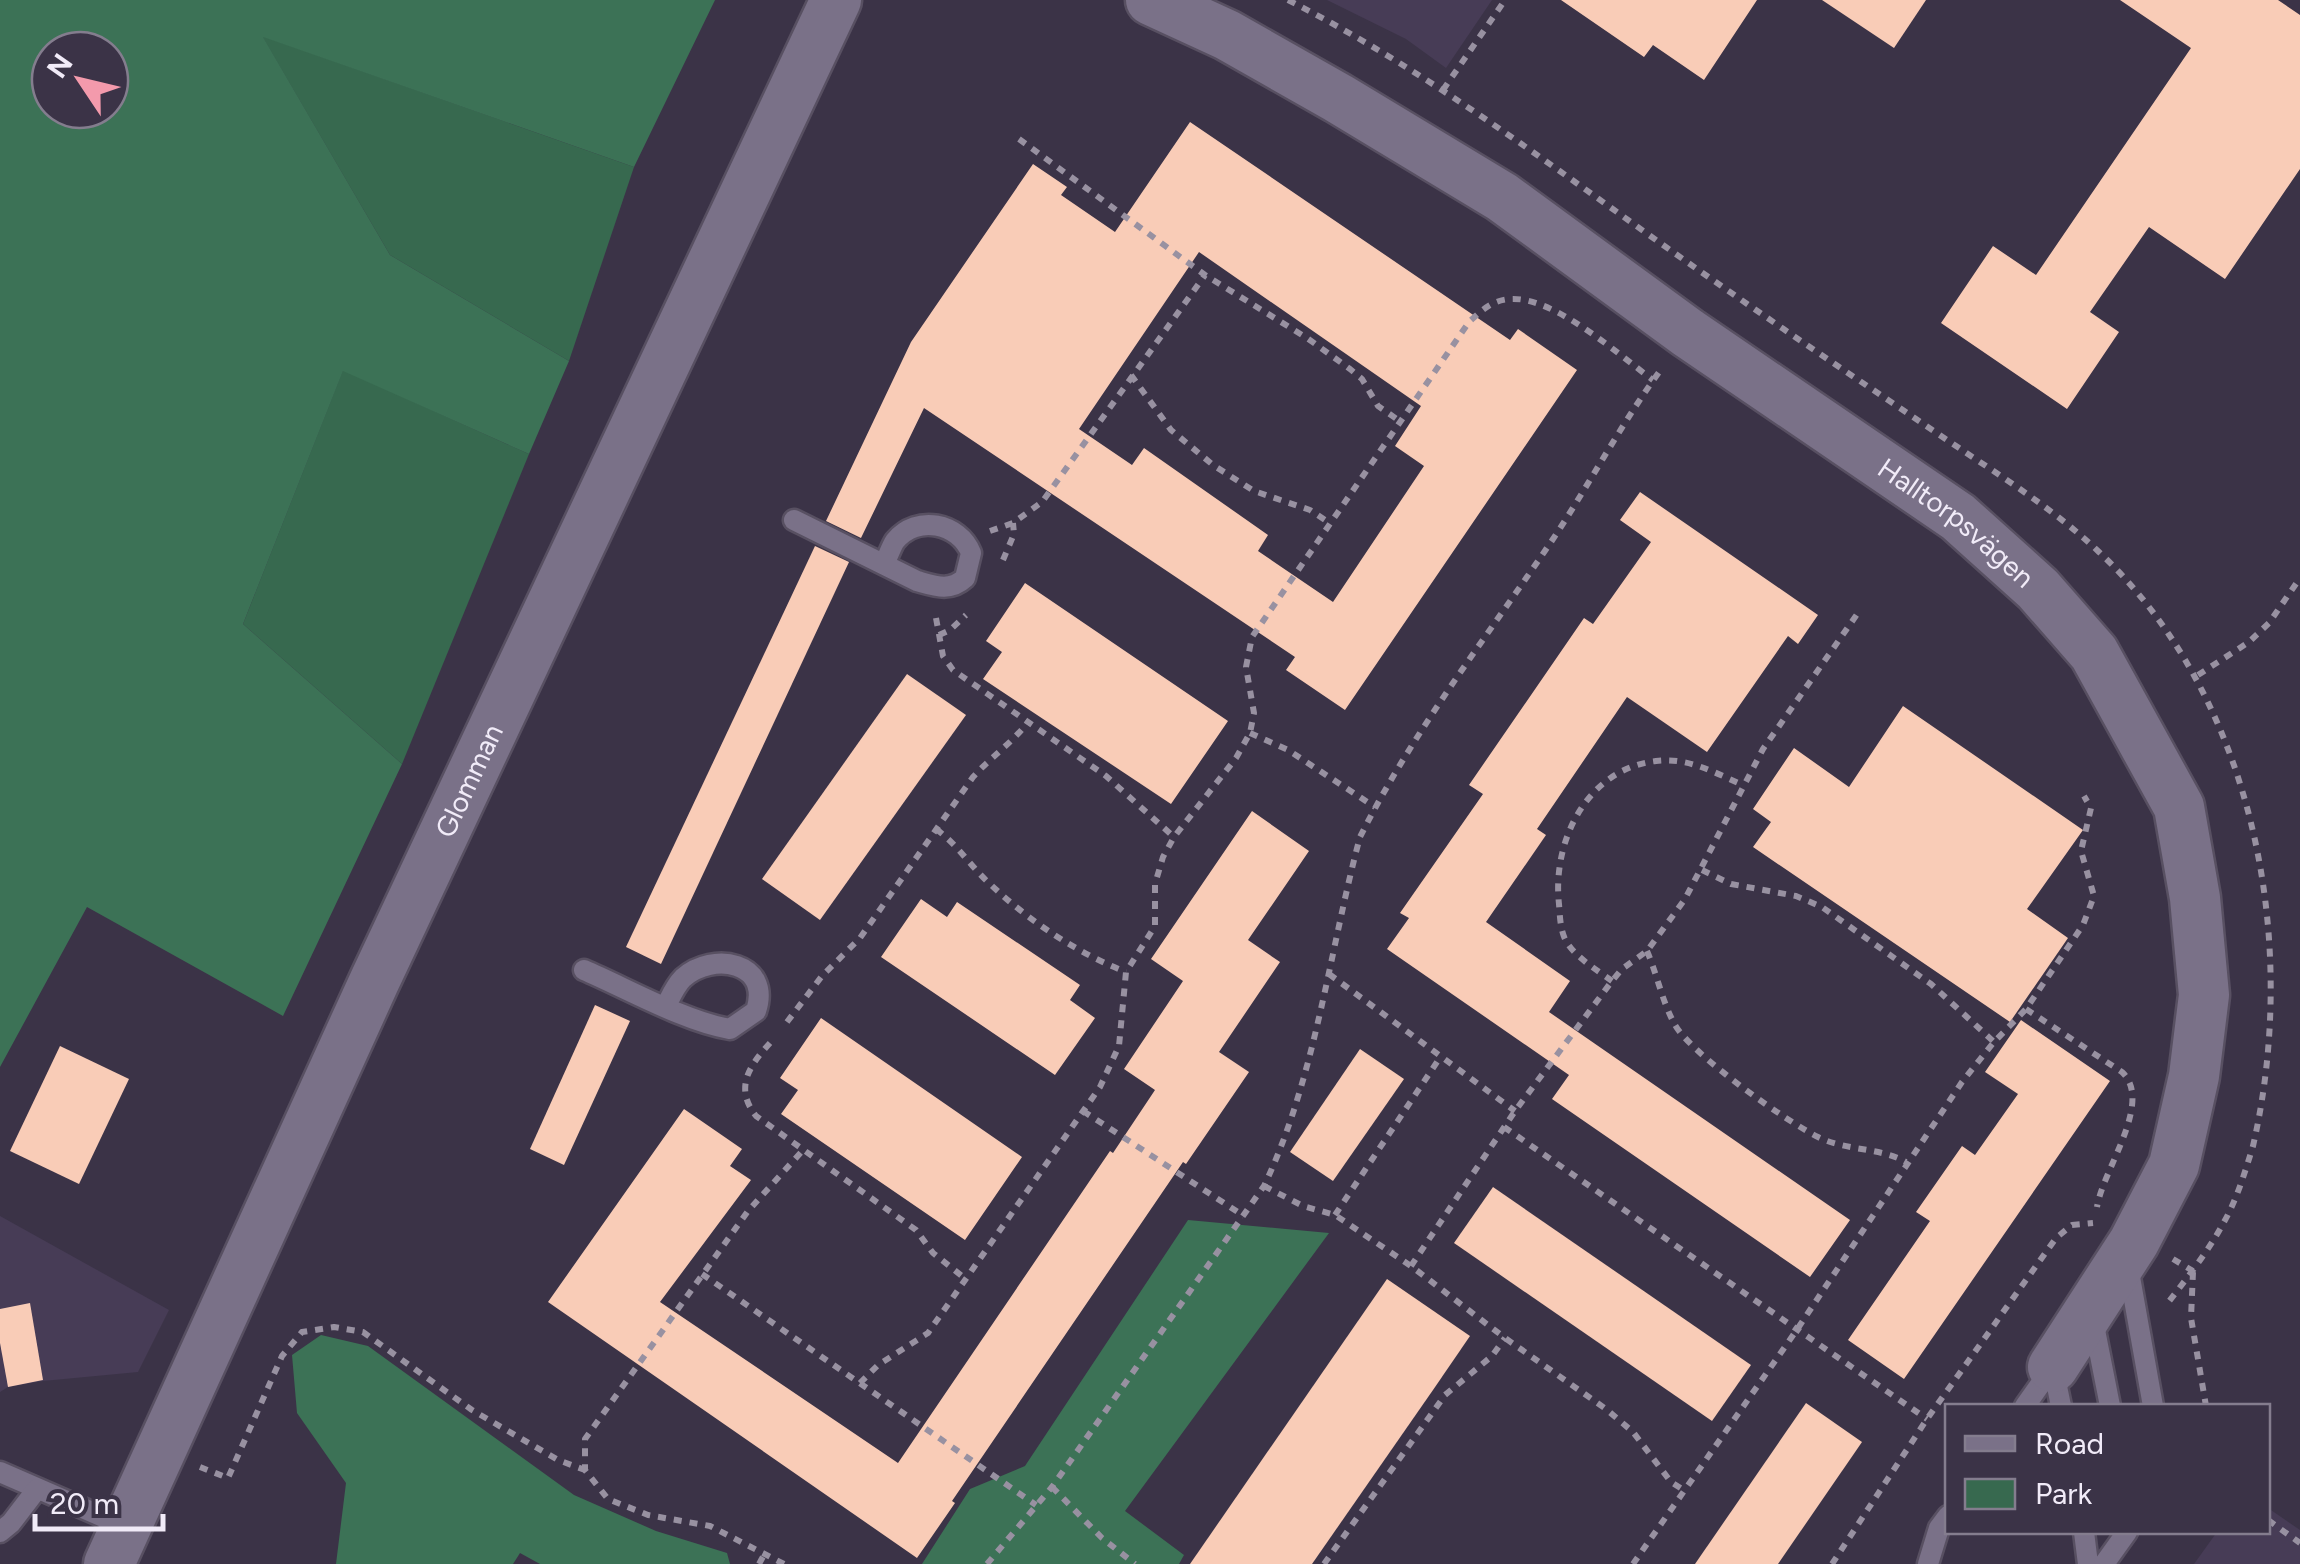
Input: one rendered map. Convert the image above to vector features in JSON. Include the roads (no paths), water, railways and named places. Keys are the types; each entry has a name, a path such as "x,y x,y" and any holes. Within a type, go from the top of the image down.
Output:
{"street":[{"name":"Glomman","path":"118,1546 374,982 836,0"},
{"name":"Halltorpsvägen","path":"1151,0 1227,36 1322,89 1502,198 1688,332 1958,517 2038,589 2094,653 2179,806 2196,898 2204,995 2194,1076 2174,1164 2119,1238 2057,1386"}],"lane":[{"path":"794,520 884,564 938,587 952,587 965,578 971,552 966,540 945,526 913,527 896,540 884,564"},
{"path":"584,970 666,1006"},
{"path":"2119,1238 2153,1404"},
{"path":"2091,1309 2110,1404"},
{"path":"2028,1404 2057,1386"},
{"path":"0,1472 37,1488 118,1546"},
{"path":"0,1532 37,1488"},
{"path":"1928,1564 1945,1520"},
{"path":"2084,1534 2088,1564"},
{"path":"2104,1564 2126,1534"}]}
